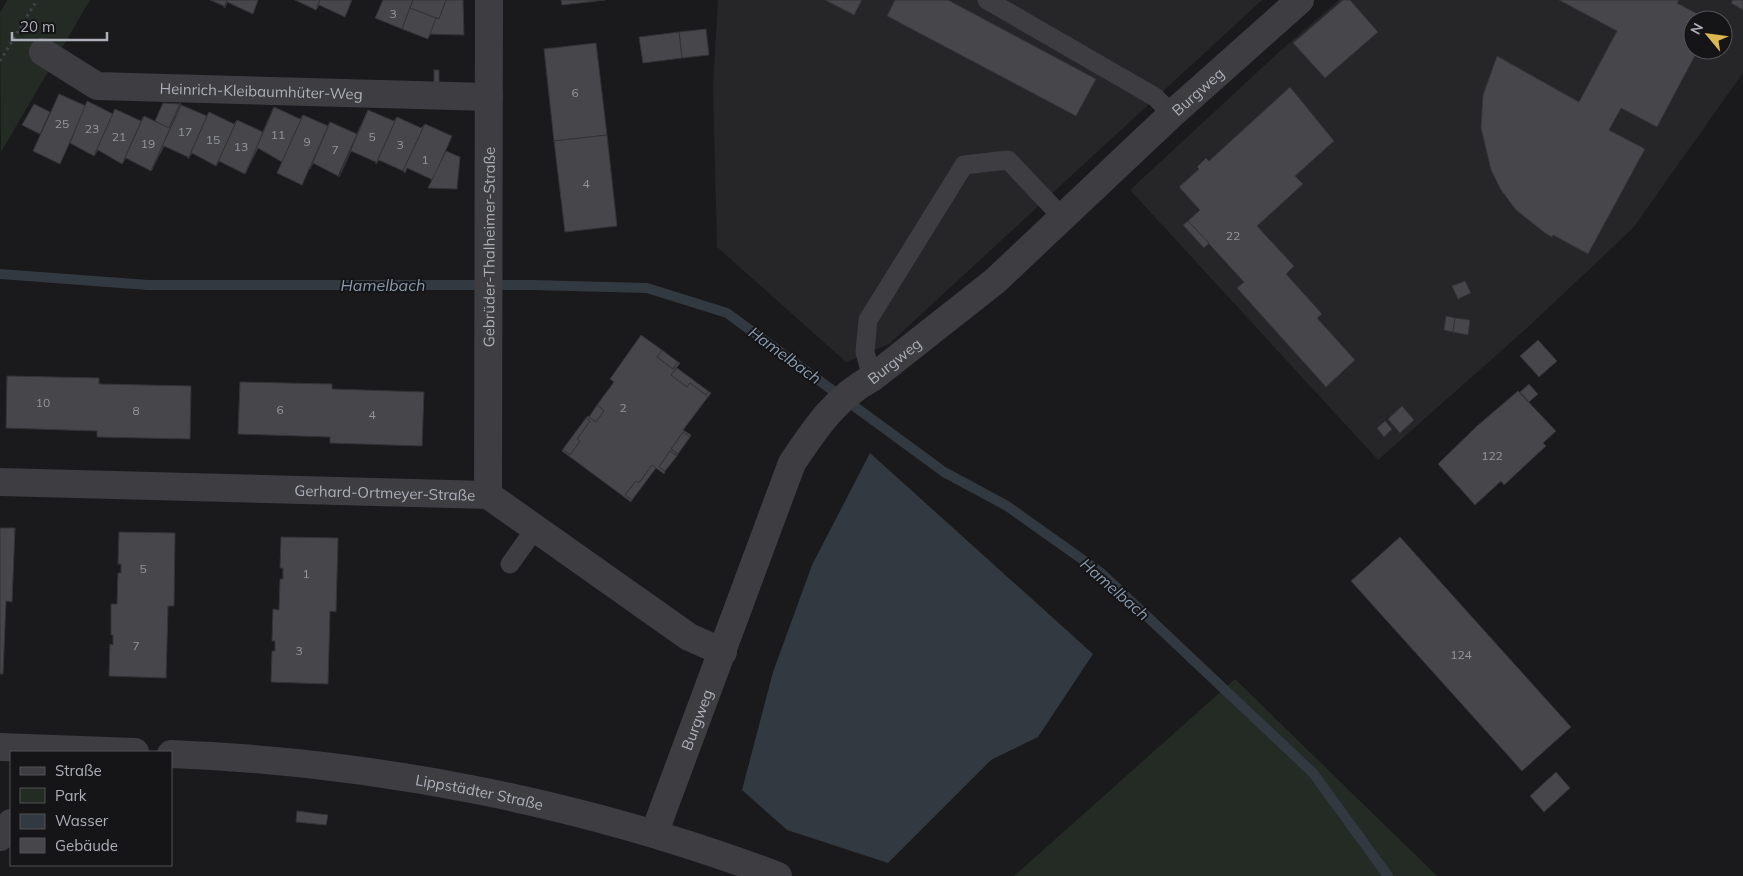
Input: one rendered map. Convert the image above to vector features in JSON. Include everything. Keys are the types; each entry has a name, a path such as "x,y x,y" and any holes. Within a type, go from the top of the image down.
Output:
{"street":[{"name":"Gebrüder-Thalheimer-Straße","path":"488,494 489,0"},
{"name":"Burgweg","path":"654,834 792,463 823,417 866,381 995,282 1172,114 1300,0"},
{"name":"Heinrich-Kleibaumhüter-Weg","path":"43,52 97,86 489,96"},
{"name":"Gerhard-Ortmeyer-Straße","path":"0,482 488,494 689,636 722,652"},
{"path":"0,747 28,750 82,751"},
{"name":"Lippstädter Straße","path":"172,754 289,761 434,782 526,801 654,834 778,876"},
{"path":"0,837 10,824"}],"lane":[{"path":"987,0 1155,97 1172,114"},
{"path":"866,381 865,352 868,320 964,165 1008,160 1062,217"},
{"path":"510,564 535,529"}],"path":[{"path":"0,61 37,0"}],"shaded area":[{"path":"718,0 1262,0 889,344 846,362 717,247 713,86"},
{"path":"1339,0 1743,0 1743,73 1633,228 1526,329 1378,460 1130,190 1280,51"}],"green space":[{"path":"7,0 90,0 1,152 0,13"},
{"path":"1235,679 1437,876 1014,876"}],"water":[{"path":"870,453 1093,654 1038,737 991,760 888,863 787,830 742,790 773,672 812,565"}],"building":[{"path":"210,0 227,0 224,8 224,6"},
{"path":"227,0 258,0 253,14 227,2 225,8"},
{"path":"295,0 320,0 316,10"},
{"path":"320,0 352,0 345,17 319,5 316,10"},
{"path":"383,0 413,0 402,29 375,18"},
{"path":"413,0 446,0 439,19 410,8"},
{"path":"446,0 463,0 464,35 429,34 436,18 439,19"},
{"path":"561,0 605,0 562,5"},
{"path":"825,0 862,0 854,15"},
{"path":"895,0 948,0 1096,79 1076,116 887,16"},
{"path":"1343,0 1350,0 1378,32 1325,78 1293,43"},
{"path":"1559,0 1679,0 1677,3 1690,10 1683,10 1683,60 1693,60 1657,127 1621,108 1609,130 1645,149 1588,254 1553,235 1552,237 1545,233 1516,210 1501,190 1491,170 1481,128 1483,95 1497,56 1579,102 1617,31"},
{"path":"1733,0 1743,0 1743,10 1731,3"},
{"path":"410,8 436,18 428,39 402,29"},
{"path":"706,29 709,55 682,58 679,32"},
{"path":"679,32 682,58 643,63 639,37"},
{"path":"596,43 607,135 554,141 544,49"},
{"path":"434,70 439,70 439,83 434,83"},
{"path":"1290,87 1334,141 1295,176 1303,184 1257,226 1294,266 1286,274 1322,314 1317,318 1355,360 1326,387 1237,288 1244,282 1188,221 1200,210 1179,187 1199,169 1197,167 1206,158 1209,161"},
{"path":"59,94 86,106 60,164 33,151"},
{"path":"87,101 113,114 94,156 70,143"},
{"path":"163,103 180,104 169,128 155,121"},
{"path":"180,103 151,171 126,158 122,164 144,116 169,128"},
{"path":"34,104 50,112 40,134 22,125"},
{"path":"181,105 207,116 209,112 188,159 188,157 164,146 151,171"},
{"path":"274,107 300,119 303,115 282,162 258,148 245,174"},
{"path":"274,107 245,174 219,161 216,166 237,120 263,132"},
{"path":"115,109 141,121 143,117 122,164 98,150 94,156"},
{"path":"368,110 394,121 397,117 376,164 376,162 351,151 339,177"},
{"path":"368,110 338,176 313,163 310,169 330,122 357,134"},
{"path":"209,112 234,124 237,120 216,166 192,153 188,159"},
{"path":"303,115 328,126 330,122 302,185 277,173"},
{"path":"397,117 421,128 425,124 403,171 379,160 376,164"},
{"path":"425,124 452,136 433,180 407,168 405,173 403,171"},
{"path":"607,135 617,226 565,232 554,141"},
{"path":"446,151 460,157 457,189 428,188"},
{"path":"1188,221 1209,243 1204,248 1183,225"},
{"path":"1465,281 1471,293 1458,299 1452,286"},
{"path":"1446,316 1455,318 1453,332 1444,330"},
{"path":"1455,318 1470,320 1468,335 1453,332"},
{"path":"641,335 662,350 657,357 673,369 678,362 680,363 671,375 687,387 690,383 706,395 708,391 711,393 683,430 691,435 690,437 683,432 671,449 678,454 677,456 670,451 659,467 665,471 664,474 652,465 639,483 636,481 625,495 632,500 631,502 562,451 563,449 570,455 580,441 577,439 590,421 586,418 588,416 596,422 604,411 597,405 614,382 610,379"},
{"path":"1538,340 1557,361 1539,377 1520,356"},
{"path":"662,350 678,362 673,369 657,357"},
{"path":"677,368 708,391 706,395 690,383 687,387 671,375"},
{"path":"7,376 99,378 99,384 191,386 190,439 97,437 97,431 6,428"},
{"path":"240,382 332,384 332,389 424,392 422,446 330,443 330,437 238,434"},
{"path":"1529,384 1538,394 1529,402 1520,392"},
{"path":"1518,391 1556,431 1543,443 1546,446 1504,485 1501,481 1475,505 1438,464 1477,426"},
{"path":"597,405 604,411 596,422 589,417"},
{"path":"1402,406 1414,420 1400,433 1388,419"},
{"path":"586,418 590,421 577,439 580,441 570,455 563,449"},
{"path":"1385,421 1392,429 1384,437 1377,428"},
{"path":"683,432 690,437 678,454 671,449"},
{"path":"670,451 677,456 665,471 659,467"},
{"path":"652,465 656,468 632,500 625,495 636,481 639,483"},
{"path":"0,528 15,528 12,602 6,601 3,674 0,674"},
{"path":"119,532 175,533 174,606 168,606 166,678 109,676 110,644 113,645 113,635 111,635 111,604 117,604 118,573 121,573 121,564 118,564"},
{"path":"281,537 338,538 336,612 330,611 328,684 271,682 272,651 275,651 275,641 272,641 273,609 279,610 280,579 283,579 283,568 280,568"},
{"path":"1400,537 1571,727 1522,771 1351,581"},
{"path":"1556,772 1570,788 1544,812 1530,796"},
{"path":"297,811 328,815 326,825 296,822"}],"waterway":[{"name":"Hamelbach","path":"0,274 148,285 532,285 647,288 727,313 944,472 1007,506 1100,572 1313,773 1388,876"}]}
